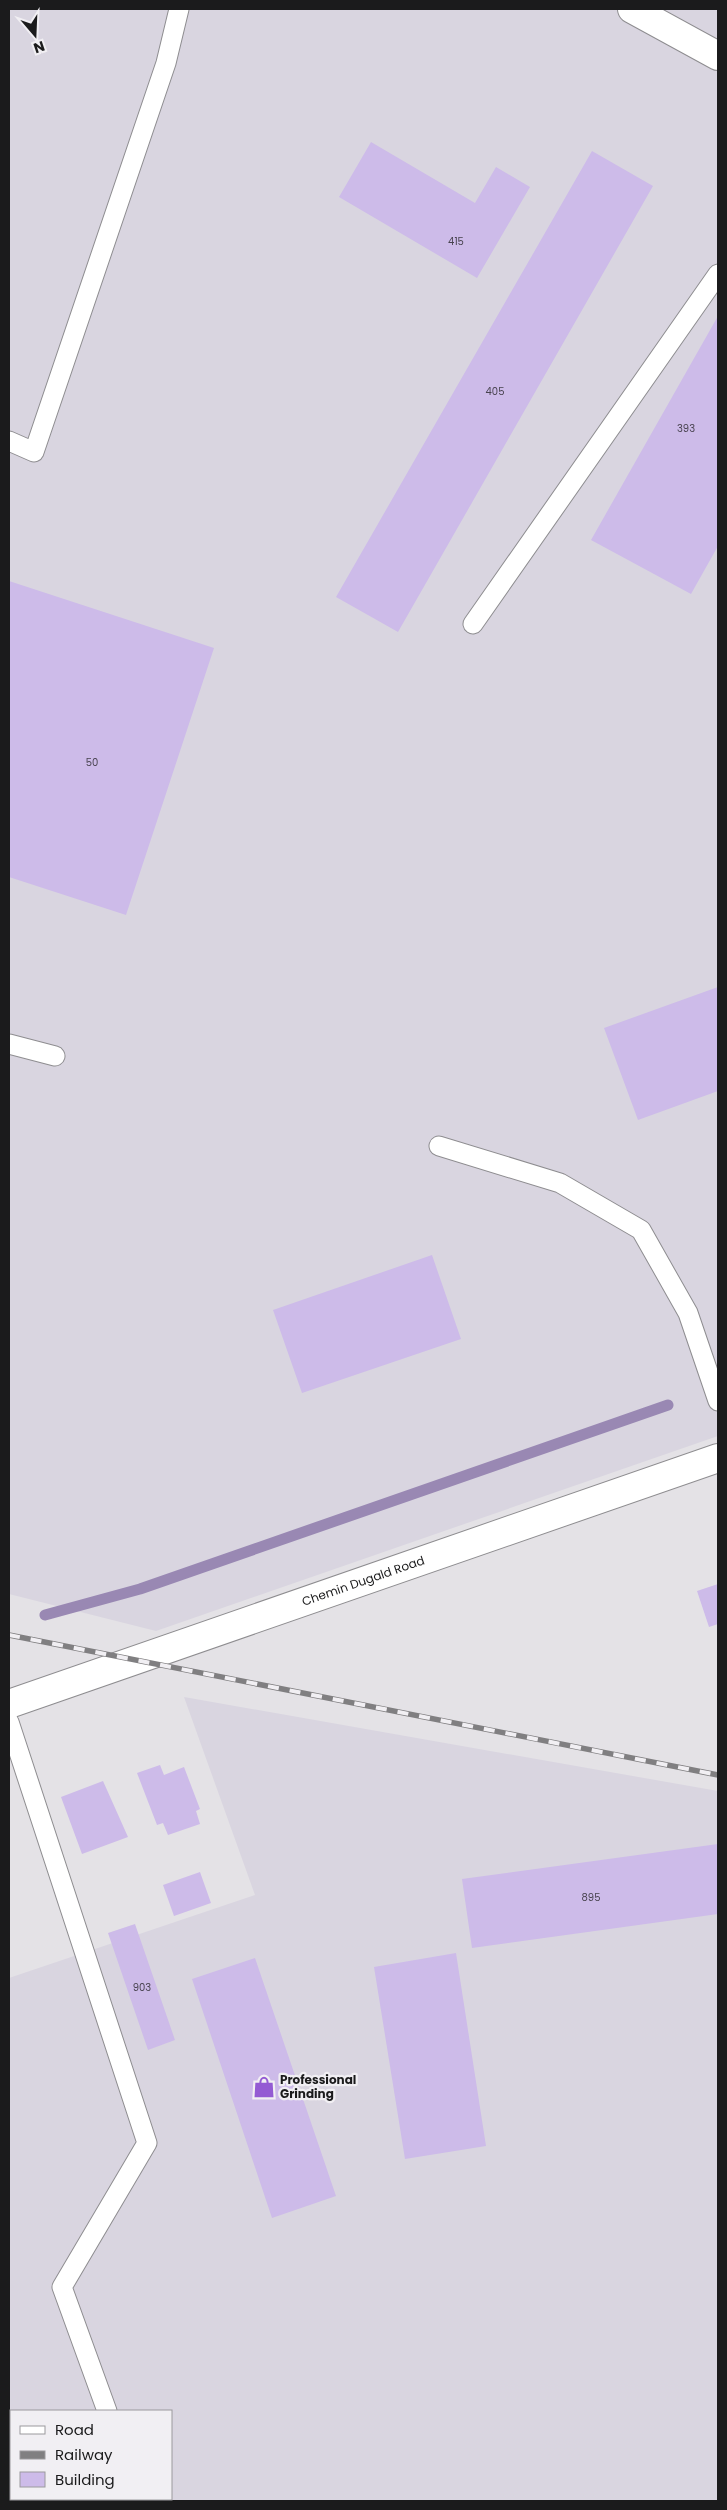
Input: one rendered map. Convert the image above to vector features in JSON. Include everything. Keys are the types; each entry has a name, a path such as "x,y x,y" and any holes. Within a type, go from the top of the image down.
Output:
{"street":[{"path":"632,9 718,56"},
{"name":"Chemin Dugald Road","path":"9,1704 718,1458"}],"lane":[{"path":"9,441 34,452 166,63 179,9"},
{"path":"473,624 718,274"},
{"path":"9,1044 55,1056"},
{"path":"438,1146 560,1183 641,1230 688,1313 718,1401"},
{"path":"9,1722 147,2143 62,2287 108,2410"}],"shaded area":[{"path":"9,9 718,9 718,1436 156,1631 9,1594"},
{"path":"184,1697 718,1791 718,2501 9,2501 9,1978 255,1895"}],"building":[{"path":"371,142 475,203 496,167 530,187 477,278 339,197"},
{"path":"592,151 653,186 398,632 336,597"},
{"path":"718,316 718,546 691,594 591,540"},
{"path":"9,581 214,648 126,915 9,877"},
{"path":"718,987 718,1091 638,1120 604,1028"},
{"path":"432,1255 461,1339 302,1393 273,1310"},
{"path":"718,1584 718,1624 709,1627 697,1591"},
{"path":"160,1765 164,1775 184,1767 200,1809 196,1811 200,1824 168,1835 163,1823 157,1825 137,1773"},
{"path":"103,1781 128,1837 82,1854 61,1797"},
{"path":"718,1844 718,1914 472,1948 462,1879"},
{"path":"200,1872 211,1903 174,1916 163,1885"},
{"path":"135,1924 175,2040 148,2050 108,1933"},
{"path":"456,1953 486,2146 405,2159 374,1967"},
{"name":"Professional Grinding","path":"255,1958 336,2196 272,2218 192,1979"}],"waterway":[{"path":"45,1615 140,1589 668,1405"}],"railway":[{"path":"9,1635 718,1775"}],"place":[{"name":"Professional Grinding","path":"264,2087"}]}
